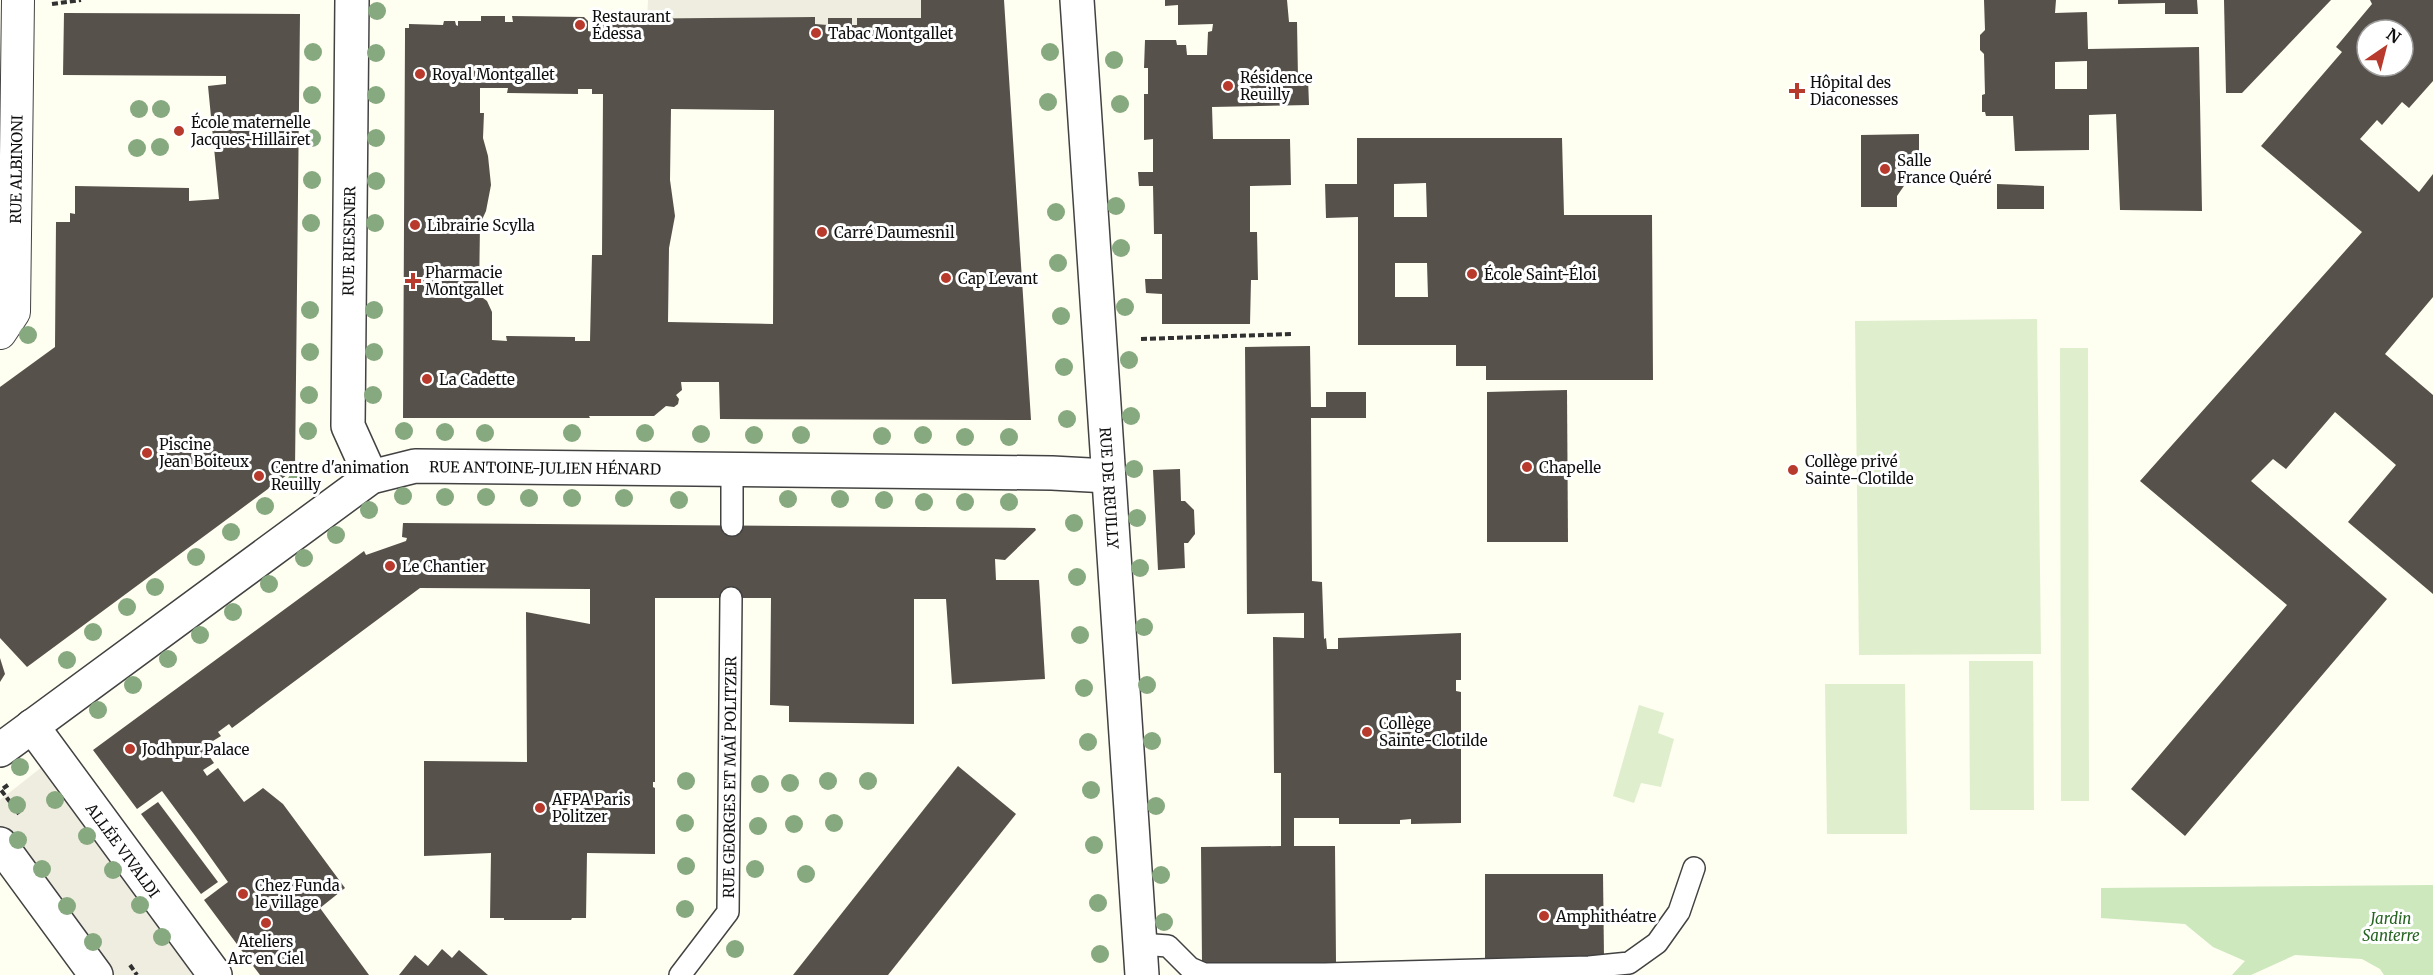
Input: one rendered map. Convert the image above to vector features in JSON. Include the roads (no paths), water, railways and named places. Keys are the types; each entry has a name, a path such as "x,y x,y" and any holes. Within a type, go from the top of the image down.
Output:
{"street":[{"name":"RUE ALBINONI","path":"0,333 14,312 18,0"},
{"name":"RUE RIESENER","path":"352,0 348,426 371,477"},
{"name":"RUE DE REUILLY","path":"1077,0 1141,959"},
{"name":"RUE ANTOINE-JULIEN HÉNARD","path":"0,750 371,477 415,466 1052,472 1108,476"},
{"name":"ALLÉE VIVALDI","path":"32,726 215,975"},
{"path":"0,844 96,975"}],"lane":[{"path":"732,470 732,525"},
{"name":"RUE GEORGES ET MAÏ POLITZER","path":"680,975 728,912 731,597"},
{"path":"1141,959 1167,946 1190,968 1204,974 1325,974 1590,967 1629,963 1657,943 1678,912 1694,868"}],"place":[{"name":"Restaurant Édessa","path":"580,25"},
{"name":"Tabac Montgallet","path":"816,33"},
{"name":"Royal Montgallet","path":"420,74"},
{"name":"Résidence Reuilly","path":"1228,86"},
{"name":"Hôpital des Diaconesses","path":"1797,91"},
{"name":"École maternelle Jacques-Hillairet","path":"179,131"},
{"name":"Salle France Quéré","path":"1885,169"},
{"name":"Librairie Scylla","path":"415,225"},
{"name":"Carré Daumesnil","path":"822,232"},
{"name":"École Saint-Éloi","path":"1472,274"},
{"name":"Cap Levant","path":"946,278"},
{"name":"Pharmacie Montgallet","path":"413,281"},
{"name":"La Cadette","path":"427,379"},
{"name":"Piscine Jean Boiteux","path":"147,453"},
{"name":"Chapelle","path":"1527,467"},
{"name":"Collège privé Sainte-Clotilde","path":"1793,470"},
{"name":"Centre d'animation Reuilly","path":"259,476"},
{"name":"Le Chantier","path":"390,566"},
{"name":"Collège Sainte-Clotilde","path":"1367,732"},
{"name":"Jodhpur Palace","path":"130,749"},
{"name":"AFPA Paris Politzer","path":"540,808"},
{"name":"Chez Funda le village","path":"243,894"},
{"name":"Amphithéatre","path":"1544,916"},
{"name":"Ateliers Arc en Ciel","path":"266,923"}],"park label":[{"name":"Jardin Santerre","path":"2391,926"}]}
